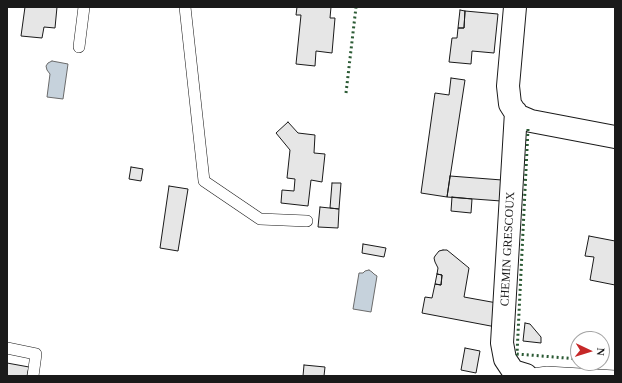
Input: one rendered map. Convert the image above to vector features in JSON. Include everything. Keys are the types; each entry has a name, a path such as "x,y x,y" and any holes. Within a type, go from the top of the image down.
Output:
{"street":[{"name":"CHEMIN GRESCOUX","path":"515,7 508,86 510,104 516,112 502,343 505,359 513,370 526,376"},
{"path":"516,112 517,115 531,121 615,137"}],"lane":[{"path":"79,47 84,7"},
{"path":"186,7 204,181 260,219 307,220"},
{"path":"7,348 36,354 33,376"},
{"path":"526,376 546,372 615,376"}],"shaded area":[{"path":"52,61 68,64 63,99 47,97 50,74 46,66"},
{"path":"369,270 377,276 371,312 353,309 359,273"}],"building":[{"path":"25,7 57,7 55,28 44,27 42,38 21,36"},
{"path":"297,7 331,7 330,18 335,18 332,53 316,51 315,66 296,64 301,15 296,15"},
{"path":"460,10 465,11 464,28 458,28"},
{"path":"465,11 498,14 494,53 472,51 471,64 449,62 452,38 457,38 458,28 464,28"},
{"path":"451,78 465,80 447,197 421,193 435,93 449,95"},
{"path":"288,122 298,133 315,135 314,153 325,154 322,182 311,180 308,206 281,203 282,190 294,191 295,179 287,178 290,150 276,133"},
{"path":"131,167 143,169 141,181 129,179"},
{"path":"450,176 502,180 501,201 447,197"},
{"path":"332,183 341,183 339,209 330,208"},
{"path":"169,186 188,189 178,251 160,248"},
{"path":"452,197 472,199 471,213 451,211"},
{"path":"320,207 339,209 338,228 318,227"},
{"path":"589,236 615,241 615,285 590,280 594,257 585,256"},
{"path":"363,244 386,248 384,257 362,253"},
{"path":"447,250 469,268 464,297 497,303 496,327 422,313 425,297 432,298 435,284 441,285 442,275 437,274 438,268 434,258 439,251"},
{"path":"437,274 442,275 441,285 435,284"},
{"path":"525,323 530,324 541,337 541,343 523,341"},
{"path":"465,348 480,351 476,373 461,370"},
{"path":"7,363 29,367 27,376 7,376"},
{"path":"304,365 325,367 324,376 303,376"}],"hedge":[{"path":"346,93 356,7"},
{"path":"528,129 517,354 570,358"}]}
